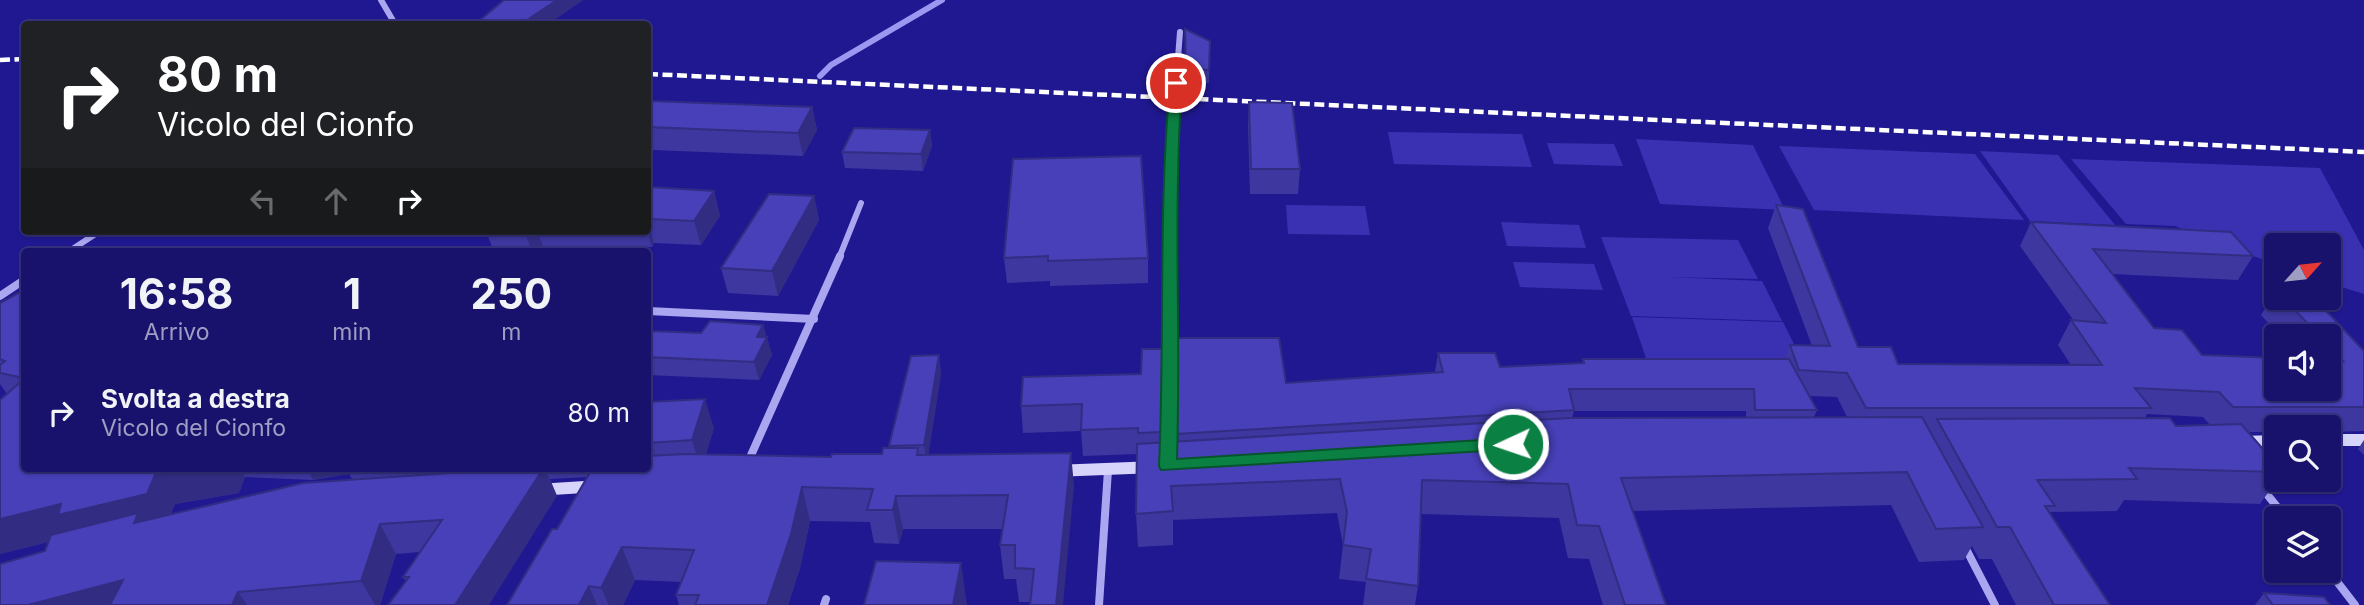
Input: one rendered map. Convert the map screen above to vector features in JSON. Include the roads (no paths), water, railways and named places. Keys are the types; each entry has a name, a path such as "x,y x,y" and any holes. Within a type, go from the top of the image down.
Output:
{"street":[{"path":"381,0 393,21"},
{"path":"1040,471 1175,465 1170,162 1180,32"},
{"path":"744,473 814,320 861,203"},
{"path":"74,248 94,235"},
{"path":"0,296 21,282"},
{"path":"651,311 814,320"},
{"path":"2341,440 2364,440"},
{"path":"2225,443 2264,442"},
{"path":"1100,605 1108,470"},
{"path":"2251,475 2276,506"},
{"path":"520,491 584,493 621,484"},
{"path":"1961,540 1995,605"},
{"path":"2338,583 2355,605"}],"waterway":[{"path":"820,76 831,65 942,0"}],"railway":[{"path":"0,60 21,59"},
{"path":"651,74 2364,152"}]}
